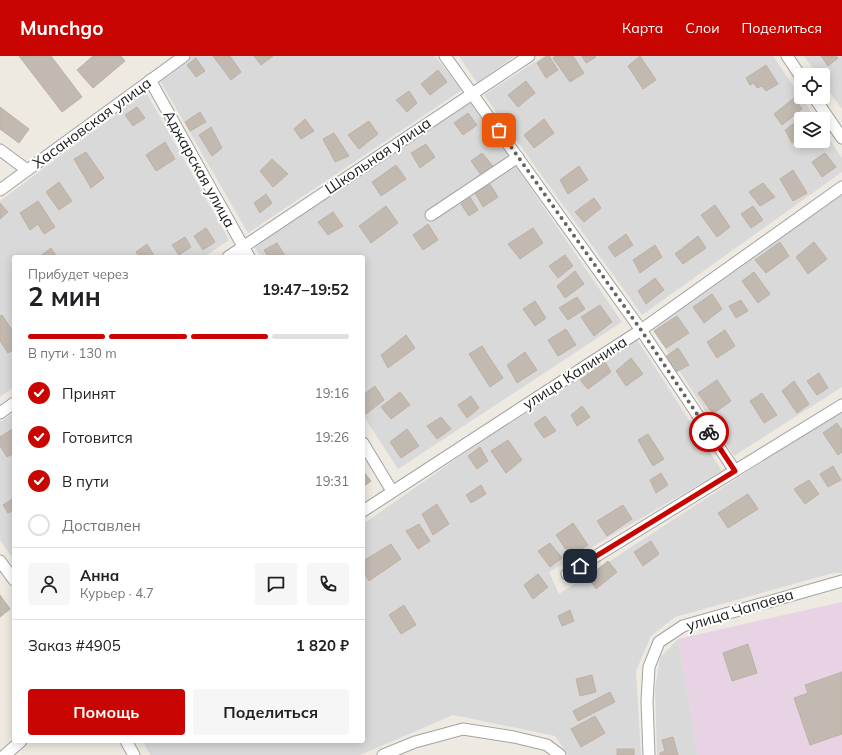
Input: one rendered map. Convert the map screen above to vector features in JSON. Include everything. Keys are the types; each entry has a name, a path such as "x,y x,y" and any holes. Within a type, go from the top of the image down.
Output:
{"street":[{"name":"Хасановская улица","path":"0,190 184,56"},
{"path":"445,56 473,93 641,330 735,471"},
{"name":"Школьная улица","path":"231,255 528,56"},
{"path":"786,56 795,68"},
{"name":"Аджарская улица","path":"150,80 248,255"},
{"path":"819,104 842,138"},
{"path":"0,150 27,170"},
{"path":"431,214 518,157"},
{"name":"улица Калинина","path":"365,510 641,330 842,187"},
{"path":"0,413 12,404"},
{"path":"567,574 842,405"},
{"path":"365,446 392,491"},
{"path":"0,561 12,577"},
{"name":"улица Чапаева","path":"650,755 647,701 649,667 659,642 683,626 842,581"},
{"path":"383,755 415,742 463,729 514,737 547,745 560,755"},
{"path":"5,755 19,743"},
{"path":"127,743 134,755"}],"shaded area":[{"path":"192,56 435,56 462,90 248,233 159,79"},
{"path":"459,56 515,56 477,83"},
{"path":"544,56 773,56 794,87 794,104 806,104 811,112 794,112 794,148 830,148 830,140 842,158 842,172 642,315 484,95"},
{"path":"804,56 842,56 842,109 830,93 830,68 813,68"},
{"path":"146,92 229,240 207,255 12,255 12,388 0,397 0,201"},
{"path":"472,102 622,322 398,469 365,418 365,255 260,255 253,245"},
{"path":"842,195 842,387 734,456 652,328"},
{"path":"634,335 722,471 549,572 559,594 842,410 842,573 833,573 675,617 651,636 636,671 641,755 568,755 555,736 453,715 360,755 150,755 144,743 365,743 365,523"},
{"path":"12,414 12,557 0,540 0,422"},
{"path":"842,602 842,755 698,755 678,639"},
{"path":"678,639 698,755 657,755 655,689 660,658"}],"building":[{"path":"19,56 51,56 82,97 62,112"},
{"path":"93,56 121,56 125,61 93,88 77,70"},
{"path":"213,56 230,56 241,72 231,80"},
{"path":"254,56 273,56 261,65"},
{"path":"549,56 558,70 546,78 537,63"},
{"path":"555,56 573,56 584,73 570,82 553,58"},
{"path":"582,56 595,56 596,57 586,63"},
{"path":"640,56 656,80 643,89 628,66"},
{"path":"821,56 836,56 838,58 828,66"},
{"path":"196,58 205,71 196,77 187,65"},
{"path":"766,65 778,84 766,91 762,86 757,88 754,83 750,85 746,78"},
{"path":"438,70 447,82 430,95 421,84"},
{"path":"526,81 535,93 518,107 508,95"},
{"path":"409,91 417,103 407,112 396,100"},
{"path":"794,98 794,104 798,104 802,109 798,112 794,112 794,115 782,125 774,114"},
{"path":"0,107 29,129 19,143 0,129"},
{"path":"137,107 145,118 133,126 125,115"},
{"path":"200,112 206,122 190,131 185,122"},
{"path":"468,113 477,125 463,135 454,123"},
{"path":"305,119 314,131 301,139 294,129"},
{"path":"544,119 554,133 534,148 524,135"},
{"path":"369,121 378,134 359,149 348,135"},
{"path":"794,123 794,142 792,143 785,130"},
{"path":"211,127 222,148 212,156 199,135"},
{"path":"334,133 349,156 335,162 323,139"},
{"path":"165,142 175,159 156,171 146,155"},
{"path":"426,144 435,157 420,168 411,153"},
{"path":"86,152 104,178 91,188 74,159"},
{"path":"482,153 493,166 481,175 471,161"},
{"path":"825,153 836,167 822,177 812,162"},
{"path":"272,159 288,174 273,187 260,171"},
{"path":"396,165 406,179 381,196 372,182"},
{"path":"579,166 588,180 568,194 560,180"},
{"path":"793,170 807,193 793,201 780,179"},
{"path":"488,181 498,197 483,207 474,191"},
{"path":"59,182 72,201 59,210 46,192"},
{"path":"763,183 775,197 760,206 749,192"},
{"path":"266,194 272,203 260,213 254,203"},
{"path":"470,197 478,210 469,216 461,204"},
{"path":"594,198 601,208 584,222 575,212"},
{"path":"38,201 55,227 44,234 38,224 30,230 20,213"},
{"path":"0,203 8,212 0,219"},
{"path":"715,205 730,227 717,237 701,215"},
{"path":"386,206 398,223 371,243 359,226"},
{"path":"753,206 763,220 751,228 741,214"},
{"path":"333,212 343,226 328,235 318,222"},
{"path":"428,224 438,240 423,250 413,235"},
{"path":"206,228 215,242 203,250 194,236"},
{"path":"533,228 543,243 520,259 508,244"},
{"path":"626,234 633,245 615,257 608,247"},
{"path":"698,236 706,248 683,264 675,254"},
{"path":"185,237 191,247 179,255 172,245"},
{"path":"780,242 789,256 766,273 755,260"},
{"path":"814,242 827,259 808,274 796,257"},
{"path":"277,243 285,255 267,255 264,250"},
{"path":"147,244 154,255 138,255 136,252"},
{"path":"655,245 662,257 640,273 633,260"},
{"path":"51,248 56,255 42,255"},
{"path":"565,255 573,266 558,278 549,266"},
{"path":"575,271 584,284 565,298 557,286"},
{"path":"754,272 770,294 758,303 742,281"},
{"path":"655,278 664,290 646,304 638,291"},
{"path":"712,294 722,309 704,323 693,307"},
{"path":"577,297 585,309 568,320 559,308"},
{"path":"741,300 748,311 736,318 729,306"},
{"path":"535,301 546,318 535,326 523,309"},
{"path":"600,305 612,322 594,336 581,317"},
{"path":"2,315 12,330 12,350 8,353 0,341 0,316"},
{"path":"677,316 689,333 666,348 654,331"},
{"path":"566,329 576,345 558,356 548,340"},
{"path":"725,330 735,346 717,358 707,342"},
{"path":"406,335 415,348 388,368 381,355"},
{"path":"482,346 503,378 490,387 469,354"},
{"path":"678,348 689,365 676,372 665,357"},
{"path":"525,352 537,370 517,383 507,365"},
{"path":"631,358 643,374 626,386 616,371"},
{"path":"605,362 611,372 588,389 580,380"},
{"path":"819,373 828,388 817,395 807,381"},
{"path":"717,380 731,401 713,414 698,393"},
{"path":"794,381 809,404 797,413 782,391"},
{"path":"375,386 384,400 366,414 365,412 365,394"},
{"path":"400,392 410,405 391,419 381,407"},
{"path":"762,393 777,415 764,423 750,401"},
{"path":"471,396 479,408 467,418 458,405"},
{"path":"582,406 590,417 577,426 571,415"},
{"path":"545,416 556,431 544,438 534,424"},
{"path":"441,417 451,429 437,439 427,426"},
{"path":"837,423 842,430 842,452 838,455 823,433"},
{"path":"12,429 12,454 7,457 0,446 0,437"},
{"path":"407,429 419,446 401,458 390,442"},
{"path":"648,434 664,459 653,466 638,440"},
{"path":"508,440 522,460 506,473 491,451"},
{"path":"480,447 488,461 477,469 468,456"},
{"path":"833,466 841,480 828,487 820,474"},
{"path":"661,473 668,485 656,493 650,480"},
{"path":"365,474 371,481 365,486"},
{"path":"809,480 819,494 805,504 794,489"},
{"path":"481,485 486,494 471,503 466,495"},
{"path":"748,494 758,509 728,528 718,513"},
{"path":"12,499 12,511 8,513 3,505"},
{"path":"437,504 449,524 433,535 422,514"},
{"path":"623,505 632,519 607,536 597,521"},
{"path":"573,523 588,545 571,557 556,535"},
{"path":"419,524 430,541 418,549 406,531"},
{"path":"651,541 659,554 643,566 634,552"},
{"path":"550,543 562,558 550,567 538,551"},
{"path":"391,544 401,559 369,581 365,574 365,560"},
{"path":"608,561 617,572 596,589 588,577"},
{"path":"538,574 548,587 533,599 524,585"},
{"path":"0,595 10,609 0,617"},
{"path":"404,605 416,625 401,634 389,615"},
{"path":"570,610 574,621 562,626 558,616"},
{"path":"748,644 757,673 732,681 723,653"},
{"path":"842,672 842,734 810,745 794,698 808,693 805,685"},
{"path":"592,675 596,692 580,696 576,679"},
{"path":"610,692 615,702 578,721 573,711"},
{"path":"595,716 605,733 581,747 571,729"},
{"path":"673,737 678,755 660,755 660,753 665,751 662,740"},
{"path":"617,749 634,749 634,755 617,755"}],"way so far":[{"path":"499,130 641,330 709,432"}],"route":[{"path":"580,566 735,471 709,432"}]}
